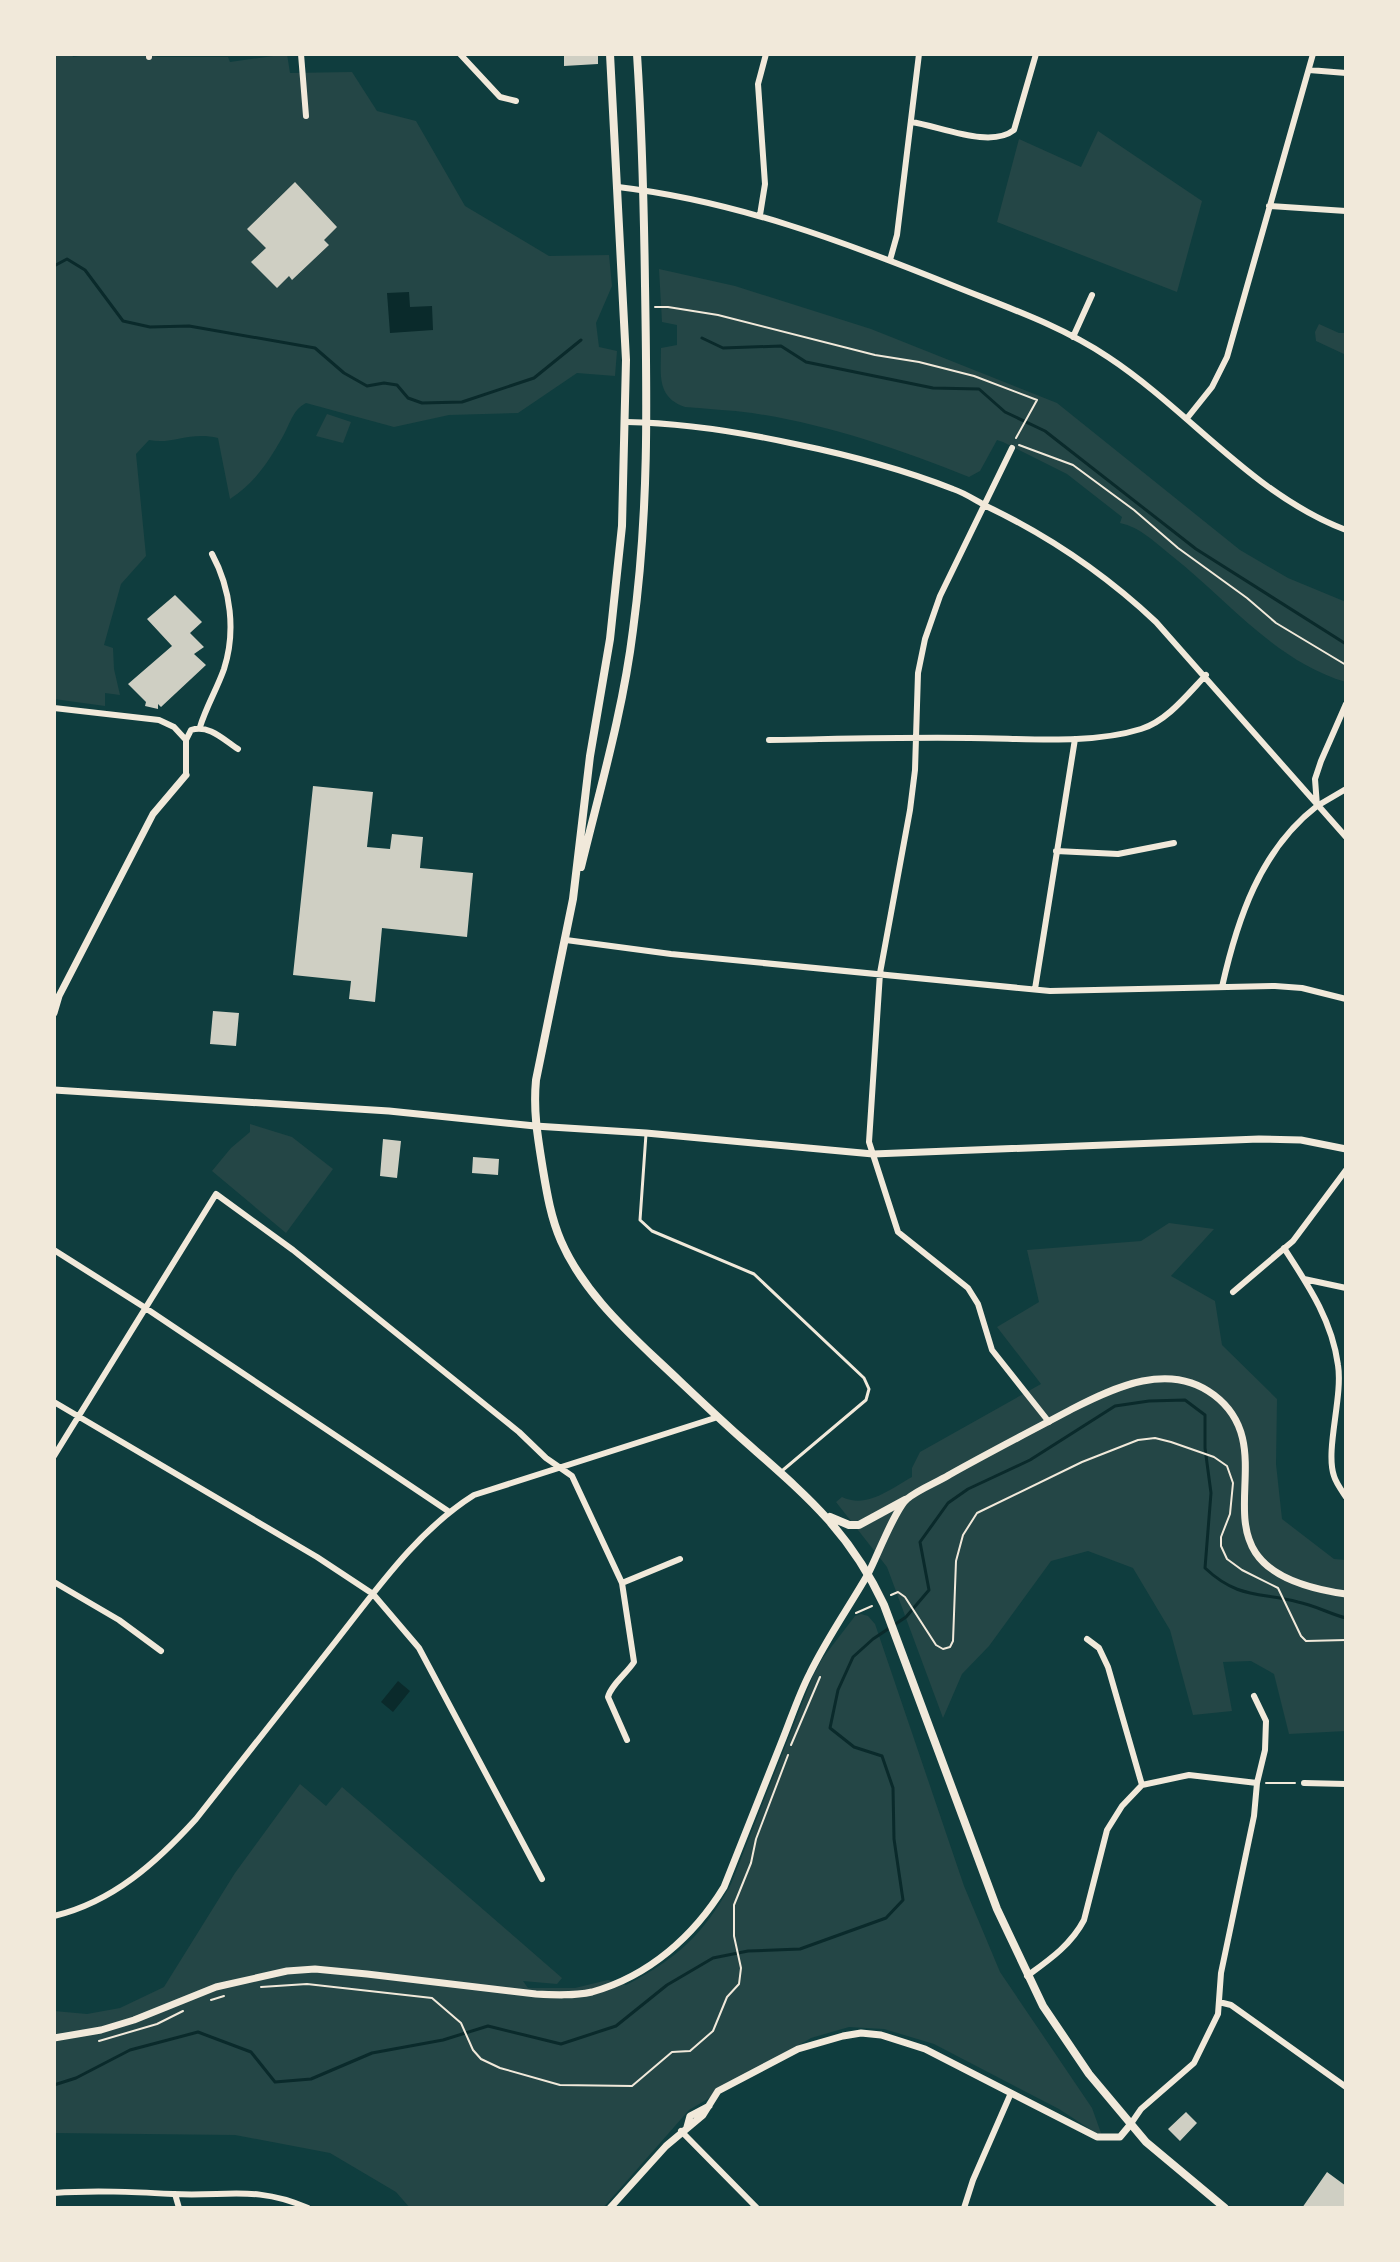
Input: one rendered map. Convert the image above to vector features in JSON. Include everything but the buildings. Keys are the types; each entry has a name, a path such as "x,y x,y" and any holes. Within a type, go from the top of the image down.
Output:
{"main road":[{"path":"610,54 627,422 617,582 610,639 590,756 573,899 536,1080 535,1126 550,1210 561,1241 579,1274 631,1335 827,1515 868,1573 884,1605 997,1909 1043,2006 1089,2074 1130,2125 1177,2171 1225,2208"},
{"path":"573,899 622,698 639,584 649,422 644,190 637,54"},
{"path":"827,1515 849,1525 859,1525 905,1500"}],"street":[{"path":"301,54 306,116"},
{"path":"460,54 500,97 516,101"},
{"path":"760,215 765,184 758,84 766,54"},
{"path":"890,260 897,235 919,54"},
{"path":"911,122 988,139 1007,136 1014,130 1036,54"},
{"path":"1188,417 1212,387 1227,357 1313,54"},
{"path":"1309,70 1346,73"},
{"path":"618,187 760,215 821,234 1047,323 1107,356 1188,417 1265,487 1312,516 1346,530"},
{"path":"1269,206 1346,211"},
{"path":"1073,337 1092,295"},
{"path":"627,422 737,432 842,454 894,467 957,490 1006,515 1054,543 1135,602 1206,675 1346,837"},
{"path":"1012,448 940,596 926,634 918,673 915,770 910,810 880,973 869,1142 898,1232 968,1288 978,1304 992,1350 1049,1422"},
{"path":"200,727 224,668 229,645 227,590 212,554"},
{"path":"769,740 915,737 1075,739 1140,730 1156,723 1177,706 1206,675"},
{"path":"1317,806 1315,779 1346,704"},
{"path":"54,708 159,720 174,727 186,740"},
{"path":"54,1013 59,996 153,814 186,775 186,740 191,730 200,727 209,730 238,749"},
{"path":"1035,989 1075,739"},
{"path":"590,756 609,758"},
{"path":"1222,987 1231,944 1261,869 1295,823 1346,789"},
{"path":"1056,851 1118,854 1174,843"},
{"path":"566,940 671,954 1035,989 1120,992 1222,987 1302,988 1346,999"},
{"path":"54,1090 389,1111 873,1154 1259,1139 1301,1140 1346,1149"},
{"path":"1233,1292 1293,1241 1346,1170"},
{"path":"54,1456 216,1194 293,1250 572,1476 622,1583 634,1662 608,1697 627,1740"},
{"path":"1284,1248 1325,1315 1339,1366 1340,1394 1332,1462 1334,1476 1346,1497"},
{"path":"54,1250 448,1511"},
{"path":"1304,1279 1346,1288"},
{"path":"54,2038 101,2030 216,1987 287,1971 315,1969 563,1995 590,1992 619,1982 652,1964 685,1939 724,1887 809,1675 868,1573 905,1500 1099,1395 1134,1382 1163,1377 1189,1383 1214,1394 1235,1420 1242,1436 1245,1451 1244,1520 1246,1535 1254,1551 1263,1562 1287,1579 1314,1590 1346,1594"},
{"path":"54,1402 317,1557 373,1594 419,1648 542,1879"},
{"path":"54,1916 85,1906 123,1886 166,1852 196,1819 373,1594 432,1525 448,1511 474,1495 718,1417"},
{"path":"622,1583 680,1559"},
{"path":"54,1582 119,1620 161,1651"},
{"path":"1087,1639 1099,1648 1108,1667 1142,1785"},
{"path":"610,2208 684,2129 690,2116 709,2106 718,2091 798,2049 861,2033 881,2035 925,2049 1097,2137 1120,2137 1141,2109 1194,2063 1218,2014 1221,1973 1265,1750 1266,1721 1254,1696"},
{"path":"1027,1976 1057,1954 1077,1932 1084,1920 1107,1830 1122,1806 1142,1785 1189,1775 1257,1783"},
{"path":"1304,1783 1346,1784"},
{"path":"1219,2002 1231,2005 1346,2087"},
{"path":"964,2208 1011,2093"},
{"path":"684,2129 757,2208"},
{"path":"54,2193 237,2191 263,2193 308,2208"},
{"path":"175,2194 179,2208"}],"lane":[{"path":"646,1133 640,1220 652,1231 754,1274 864,1378 869,1389 866,1400 780,1472"}],"path":[{"path":"646,307 668,307 718,315 875,355 960,372 1037,400 1014,443 1073,465 1276,623 1346,665"},
{"path":"894,1593 905,1597 936,1645 943,1649 950,1647 953,1641 956,1561 963,1535 977,1513 1082,1462 1138,1440 1155,1438 1214,1457 1227,1466 1233,1483 1230,1514 1221,1537 1227,1559 1280,1591 1306,1641 1346,1640"},
{"path":"849,1623 857,1612 867,1608"},
{"path":"260,1988 307,1984 432,1998 461,2023 473,2050 481,2059 500,2068 560,2085 632,2086 672,2052 690,2051 713,2031 727,1997 739,1984 741,1968 734,1936 734,1905 790,1747 822,1671"},
{"path":"1257,1783 1304,1783"},
{"path":"209,2001 223,1996"},
{"path":"92,2042 157,2024 183,2011"}],"shaded area":[{"path":"127,52 158,57 228,57 230,62 287,54 290,73 352,72 377,111 416,121 465,206 549,256 609,255 612,286 596,323 599,347 617,351 615,376 577,373 518,413 449,415 394,427 306,403 294,414 260,472 230,499 218,438 198,436 149,440 136,454 146,556 121,584 104,645 113,648 120,695 105,693 105,706 54,699 54,54 72,54 73,57"},
{"path":"1098,131 1202,201 1177,292 997,222 1019,139 1081,167"},
{"path":"659,269 735,286 871,329 1057,403 1240,550 1288,578 1346,602 1346,682 1320,672 1275,645 1154,541 1120,523 1122,517 1067,474 1003,442 997,440 980,471 969,477 835,431 752,413 685,407 676,403 662,384 661,348 677,345 677,325 662,322"},
{"path":"409,292 410,307 432,306 433,330 390,333 387,293"},
{"path":"1319,324 1346,333 1346,355 1316,341 1315,332"},
{"path":"327,414 351,422 343,443 316,436"},
{"path":"250,1124 292,1137 333,1169 286,1233 212,1171 231,1148 250,1132"},
{"path":"1169,1223 1214,1229 1171,1276 1215,1301 1222,1345 1277,1399 1276,1464 1282,1519 1334,1559 1346,1560 1346,1731 1289,1734 1274,1674 1251,1661 1223,1662 1232,1711 1193,1715 1170,1630 1133,1568 1088,1551 1051,1561 989,1646 962,1674 943,1718 887,1567 836,1502 842,1497 860,1501 869,1499 895,1487 912,1477 912,1468 920,1452 1041,1384 997,1327 1039,1302 1027,1250 1141,1241"},
{"path":"855,1616 868,1616 875,1624 964,1886 1000,1972 1092,2108 1101,2133 1099,2135 1059,2109 934,2044 884,2029 849,2027 811,2038 689,2110 603,2208 410,2208 396,2192 330,2153 235,2135 54,2133 54,2011 87,2014 120,2008 164,1987 235,1873 300,1784 326,1806 342,1787 562,1978 557,1984 523,1981 528,1988 575,1988 608,1980 626,1985 660,1965 688,1944 721,1902 731,1884 813,1676"},
{"path":"398,1681 410,1691 393,1712 381,1702"}],"waterway":[{"path":"54,266 67,259 85,270 123,321 150,327 189,326 315,348 344,373 367,386 384,383 397,385 408,398 422,403 462,402 534,378 581,340"},
{"path":"702,338 723,348 781,346 806,362 933,388 979,389 1005,412 1045,431 1196,549 1346,644"},
{"path":"54,2085 76,2078 130,2050 198,2032 251,2052 275,2082 311,2079 372,2053 443,2040 488,2026 561,2044 616,2026 667,1985 713,1958 748,1951 800,1949 886,1918 903,1900 894,1839 893,1788 882,1756 854,1747 830,1728 838,1690 853,1657 906,1617 929,1590 920,1542 948,1503 968,1489 1030,1460 1115,1406 1185,1400 1205,1415 1205,1448 1211,1493 1205,1568 1239,1590 1304,1603 1346,1618"}]}
